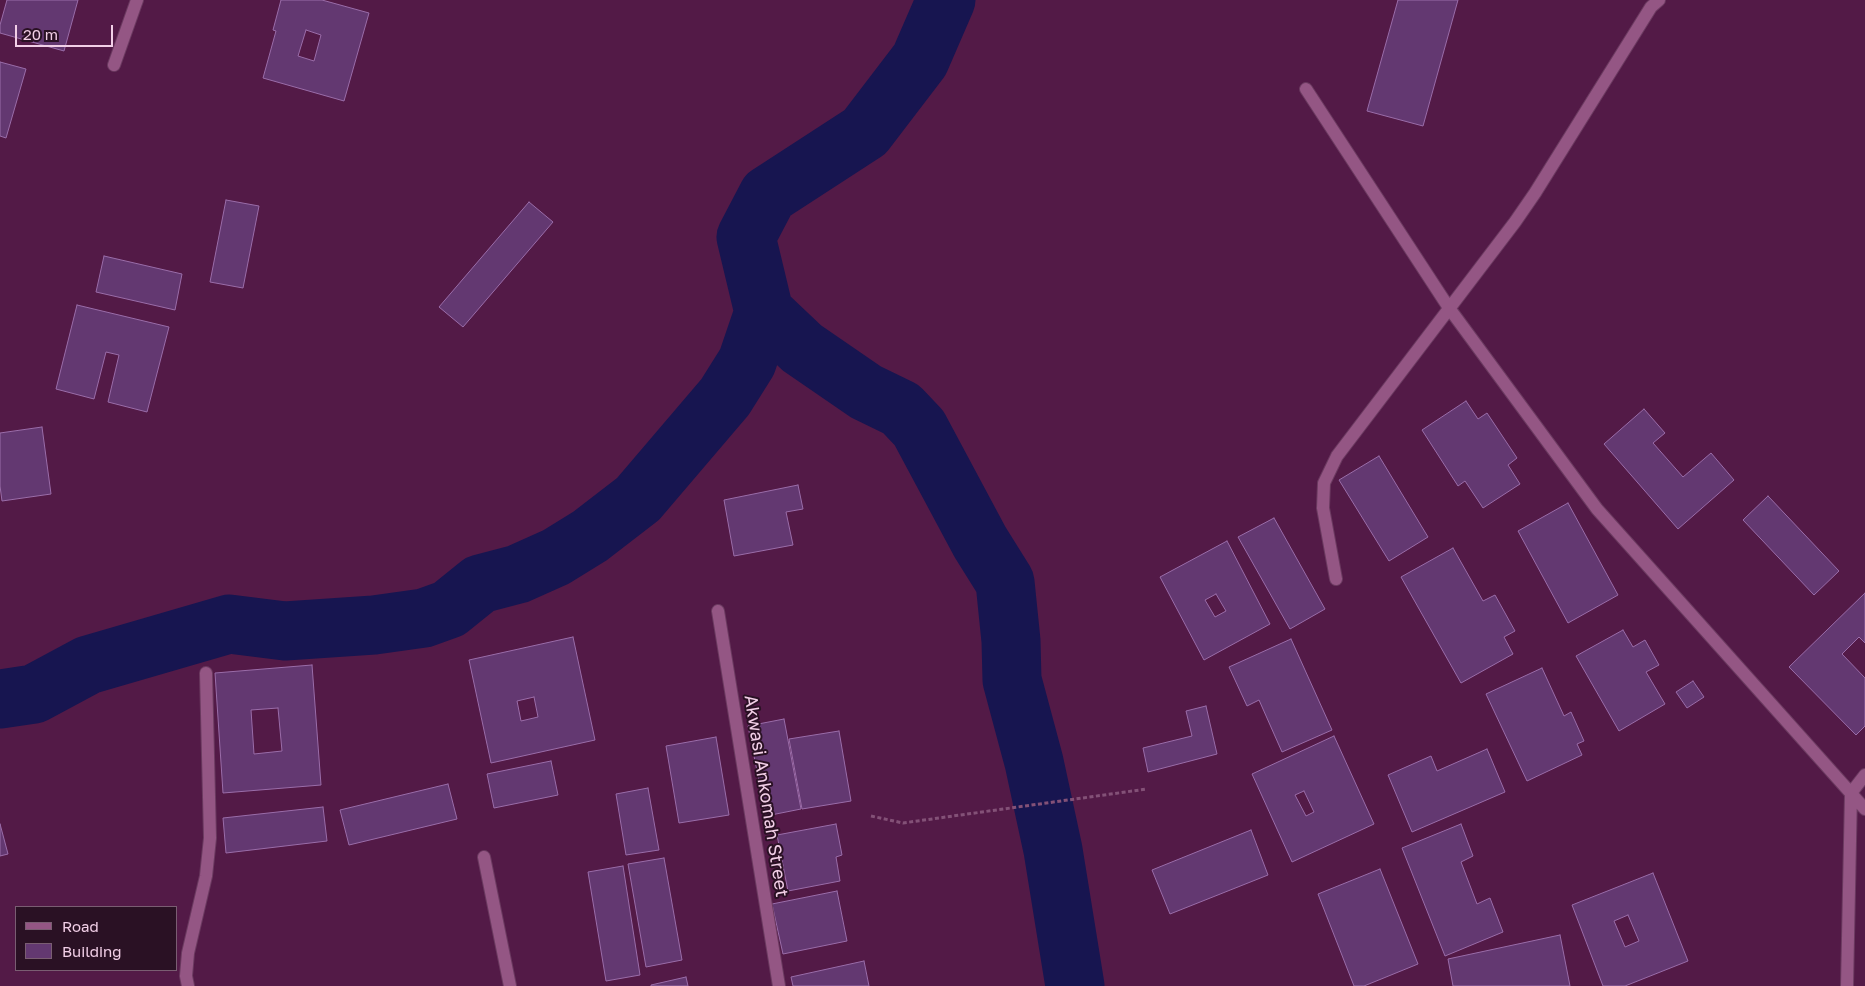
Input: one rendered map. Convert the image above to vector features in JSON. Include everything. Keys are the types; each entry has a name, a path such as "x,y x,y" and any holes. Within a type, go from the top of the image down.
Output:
{"street":[{"path":"114,65 137,0"},
{"path":"1336,579 1323,508 1324,484 1337,456 1535,193 1651,7 1659,0"},
{"path":"1306,89 1449,308 1598,509 1865,809"},
{"name":"Akwasi Ankomah Street","path":"718,611 780,986"},
{"path":"188,986 186,976 188,953 206,876 210,838 206,672"},
{"path":"1847,986 1851,793 1865,775"},
{"path":"484,856 510,986"}],"path":[{"path":"871,816 902,823 1147,789"}],"building":[{"path":"7,0 78,0 64,51 0,33 0,25"},
{"path":"281,0 322,0 369,13 344,101 263,78 276,31 273,30","holes":["306,30 321,35 314,61 298,56"]},
{"path":"1398,0 1458,0 1423,126 1367,111"},
{"path":"0,62 26,69 6,138 0,136"},
{"path":"226,200 259,206 243,288 210,282"},
{"path":"529,202 553,222 463,327 439,307"},
{"path":"104,256 182,274 175,310 96,292"},
{"path":"77,305 169,327 147,412 108,402 119,355 106,352 94,399 56,389"},
{"path":"1466,401 1478,419 1487,413 1517,458 1508,465 1520,484 1483,508 1465,481 1458,486 1422,430"},
{"path":"1644,409 1665,433 1653,443 1683,477 1711,453 1734,480 1678,529 1604,444"},
{"path":"42,427 51,494 2,501 0,486 0,433"},
{"path":"1379,456 1428,537 1389,561 1339,480"},
{"path":"798,485 803,509 786,512 793,545 734,556 724,500"},
{"path":"1768,496 1839,571 1814,595 1743,520"},
{"path":"1568,503 1618,595 1568,623 1518,531"},
{"path":"1274,518 1325,609 1290,629 1238,537"},
{"path":"1227,541 1270,624 1204,660 1160,577","holes":["1216,594 1226,611 1215,617 1205,600"]},
{"path":"1453,548 1483,601 1495,595 1515,631 1504,637 1513,654 1461,683 1401,577"},
{"path":"1865,593 1865,643 1859,637 1842,654 1865,678 1865,726 1856,735 1789,667"},
{"path":"1623,630 1633,647 1645,640 1659,665 1646,672 1665,704 1619,731 1576,656"},
{"path":"573,637 595,740 491,763 469,660","holes":["534,697 538,717 521,721 517,701"]},
{"path":"1291,639 1332,730 1282,752 1259,700 1247,706 1229,667"},
{"path":"312,665 321,785 223,793 215,673","holes":["278,708 282,751 254,754 251,710"]},
{"path":"1542,668 1564,716 1571,712 1584,741 1577,744 1582,755 1527,781 1486,694"},
{"path":"1693,681 1704,697 1687,708 1676,692"},
{"path":"1206,706 1217,754 1148,772 1143,748 1192,736 1186,711"},
{"path":"784,719 801,809 766,816 748,726"},
{"path":"839,731 851,801 802,809 789,739"},
{"path":"1334,736 1374,824 1292,862 1252,774","holes":["1304,791 1314,812 1306,816 1295,795"]},
{"path":"716,737 729,815 679,823 666,746"},
{"path":"1487,749 1505,792 1412,832 1388,775 1431,756 1437,771"},
{"path":"551,761 558,795 494,808 487,774"},
{"path":"448,784 457,819 349,845 340,810"},
{"path":"648,788 659,850 626,855 616,794"},
{"path":"323,807 327,841 226,853 223,818"},
{"path":"0,824 8,854 0,856"},
{"path":"836,824 842,855 836,857 840,881 788,891 777,835"},
{"path":"1461,824 1473,856 1461,862 1477,904 1490,898 1503,932 1445,956 1402,848"},
{"path":"1251,830 1268,875 1170,914 1152,870"},
{"path":"664,858 682,960 646,967 628,864"},
{"path":"623,866 640,975 606,981 588,872"},
{"path":"1380,869 1418,964 1364,986 1354,986 1318,894"},
{"path":"1653,873 1688,961 1625,986 1603,986 1572,905","holes":["1628,915 1639,941 1625,947 1614,921"]},
{"path":"837,891 847,941 783,954 772,904"},
{"path":"1560,935 1570,986 1453,986 1448,959"},
{"path":"864,961 869,986 793,986 791,977"},
{"path":"686,977 688,986 651,986 651,985"}],"waterway":[{"path":"946,0 920,60 865,132 768,195 746,237 764,312 802,348 866,392 901,409 919,428 980,542 1005,582 1011,641 1012,680 1034,762 1053,850 1075,986"},
{"path":"0,699 34,694 88,665 229,624 285,631 374,625 424,618 449,609 480,584 518,574 556,557 590,536 638,499 725,397 747,362 764,312"}]}
